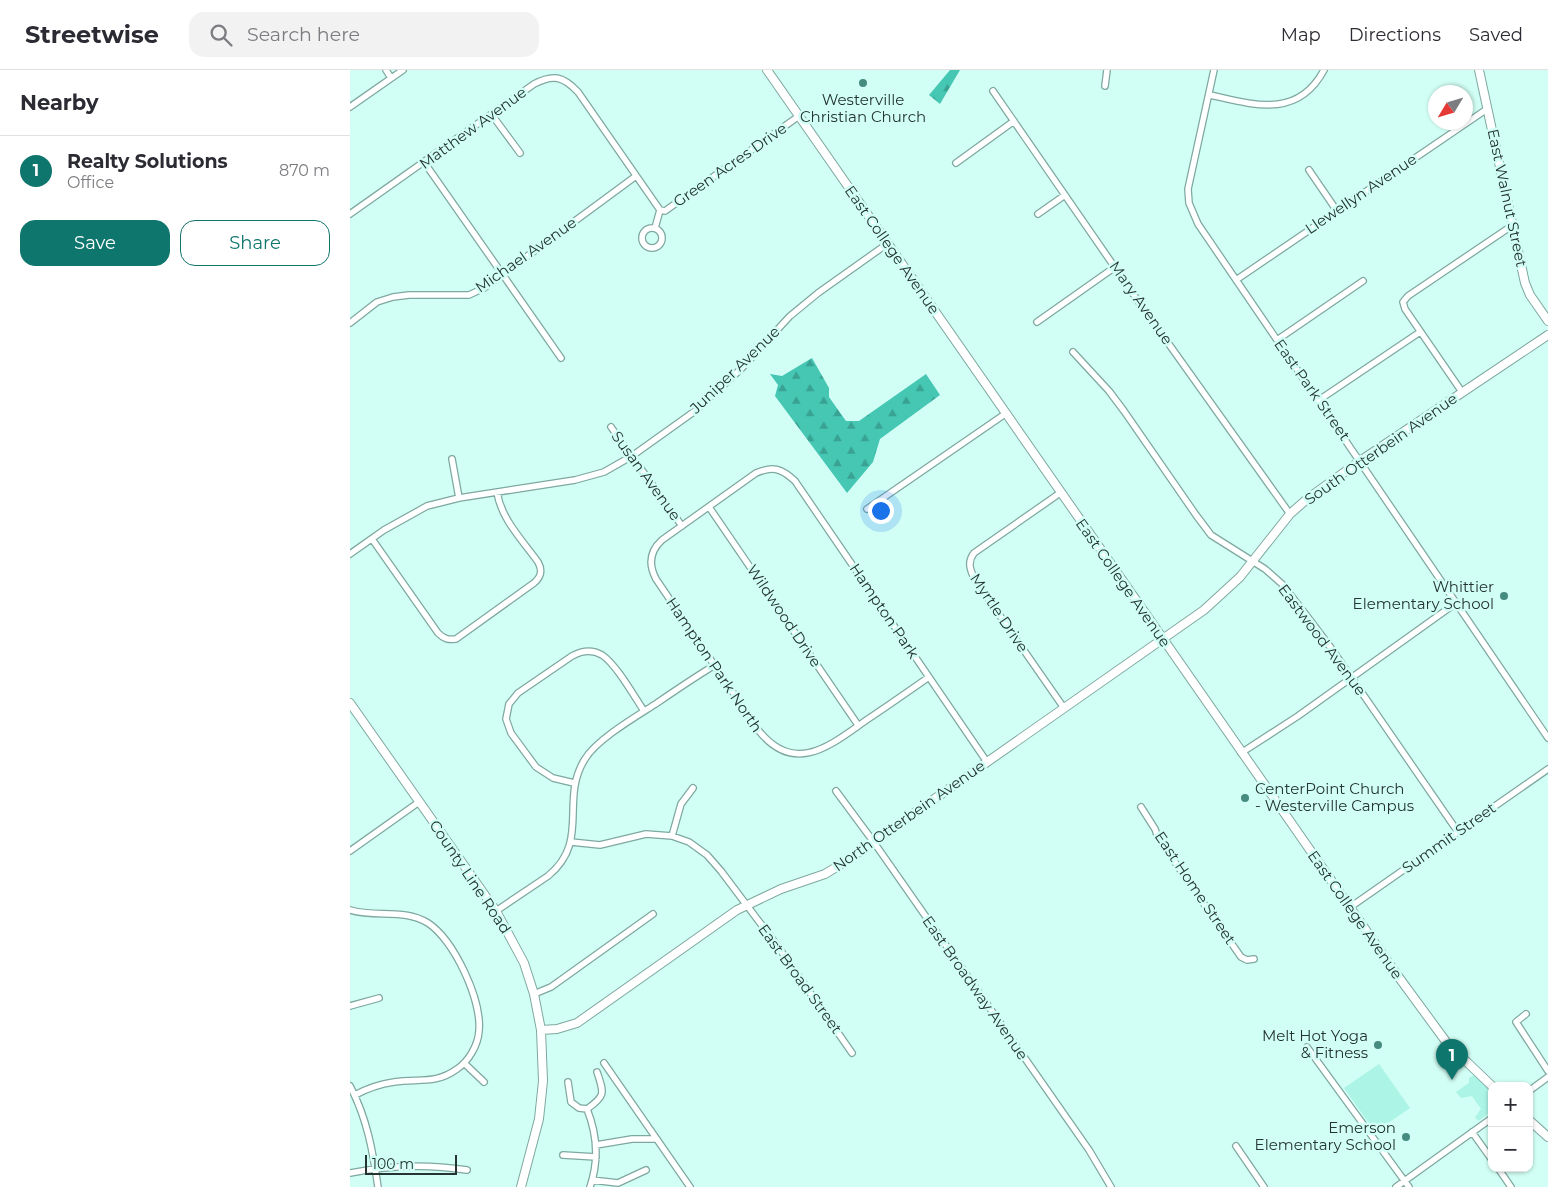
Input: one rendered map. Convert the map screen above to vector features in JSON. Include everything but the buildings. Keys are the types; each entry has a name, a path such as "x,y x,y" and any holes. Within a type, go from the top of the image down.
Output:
{"street":[{"path":"386,70 391,78"},
{"path":"350,107 403,70"},
{"name":"East College Avenue","path":"767,70 1349,908 1442,1037 1488,1082"},
{"path":"1105,86 1107,70"},
{"name":"East Park Street","path":"1214,70 1188,189 1189,203 1198,224 1548,738"},
{"path":"1210,95 1248,103 1282,105 1302,96 1319,80 1324,70"},
{"name":"East Walnut Street","path":"1479,70 1525,282 1530,295 1548,321"},
{"name":"Matthew Avenue","path":"350,214 546,77 559,78 570,83 578,92 660,210"},
{"name":"Mary Avenue","path":"993,91 1290,514"},
{"name":"Llewellyn Avenue","path":"1236,280 1487,109"},
{"path":"492,115 520,153"},
{"name":"Green Acres Drive","path":"660,210 665,211 799,116"},
{"path":"956,163 1014,121"},
{"path":"424,162 561,358"},
{"path":"1309,170 1337,211"},
{"name":"Michael Avenue","path":"350,323 377,302 393,297 469,294 484,288 636,176"},
{"path":"1038,214 1065,195"},
{"path":"655,228 660,210"},
{"path":"1462,392 1405,310 1403,302 1408,296 1514,225"},
{"name":"Juniper Avenue","path":"350,554 384,530 427,506 459,498 575,480 604,472 632,456 695,411 742,368 790,316 818,293 887,244"},
{"path":"1038,322 1115,267"},
{"path":"1277,340 1363,281"},
{"path":"1319,400 1420,332"},
{"name":"South Otterbein Avenue","path":"1163,640 1222,595 1240,577 1290,514 1307,499 1360,460 1548,335"},
{"name":"Eastwood Avenue","path":"1073,352 1124,411 1203,526 1282,584 1351,678 1458,832"},
{"path":"867,509 1005,414"},
{"name":"Susan Avenue","path":"611,427 682,526"},
{"path":"452,459 459,498"},
{"name":"Hampton Park","path":"709,507 756,473 774,468 786,472 795,481 987,762"},
{"path":"372,539 438,634 449,640 456,639 534,583 541,574 538,562 508,521 499,503 497,492"},
{"name":"Myrtle Drive","path":"1060,493 974,553 969,562 972,574 1064,708"},
{"path":"682,526 709,507"},
{"name":"Wildwood Drive","path":"709,507 858,725"},
{"name":"Hampton Park North","path":"682,526 660,542 652,554 651,566 656,579 764,737 772,745 782,750 801,754 824,749 858,725"},
{"path":"1241,754 1456,603"},
{"name":"North Otterbein Avenue","path":"541,1030 568,1026 584,1019 746,905 781,889 825,874 1163,640"},
{"path":"574,783 553,778 544,773 530,759 508,726 506,712 513,698 572,656 580,652 589,651 602,655 612,665 644,711"},
{"path":"496,911 555,870 564,858 571,842 574,783 585,758 608,736 714,665"},
{"path":"858,725 929,677"},
{"name":"County Line Road","path":"350,703 496,911 524,963 534,994 541,1030 543,1081 537,1128 521,1187"},
{"name":"Summit Street","path":"1349,908 1548,769"},
{"path":"672,836 681,804 693,788"},
{"name":"East Broadway Avenue","path":"836,791 1089,1150 1111,1187"},
{"path":"350,850 419,802"},
{"name":"East Home Street","path":"1141,807 1155,829 1158,838 1241,957 1247,960 1254,959"},
{"name":"East Broad Street","path":"571,842 600,846 646,834 672,836 689,842 707,855 722,870 852,1053"},
{"path":"350,910 358,913 403,914 417,917 429,923 446,941 466,977 479,1016 478,1039 470,1056 449,1074 427,1081 396,1081 376,1085 355,1095"},
{"path":"534,994 551,987 653,914"},
{"path":"350,1006 379,998"},
{"path":"1526,1014 1516,1022 1548,1071"},
{"path":"1307,1047 1409,1187"},
{"path":"464,1063 484,1082"},
{"path":"604,1063 690,1187"},
{"path":"568,1082 571,1102 579,1108 587,1109 599,1101 602,1095 603,1091 597,1072"},
{"path":"1533,1088 1548,1077"},
{"path":"350,1086 362,1112 369,1134 378,1187"},
{"path":"587,1109 593,1126 596,1145 596,1157 590,1187"},
{"path":"1396,1187 1488,1121"},
{"path":"1533,1124 1548,1137"},
{"path":"1472,1132 1488,1154"},
{"path":"596,1145 632,1139 656,1138"},
{"path":"1236,1146 1264,1187"},
{"path":"563,1155 596,1157"},
{"path":"350,1173 412,1165 444,1166 467,1170"},
{"path":"592,1180 619,1185 646,1170"},
{"path":"1501,1172 1511,1187"}],"green space":[{"path":"950,70 960,70 940,104 929,95"},
{"path":"812,358 829,388 829,397 846,421 859,421 926,374 940,395 880,439 873,462 847,493 775,396 778,385 770,374 782,376"},
{"path":"1379,1064 1410,1108 1375,1132 1344,1088"},
{"path":"1474,1075 1488,1088 1488,1114 1478,1121 1475,1117 1481,1109 1472,1096 1461,1098 1456,1092 1469,1083 1469,1078"}],"place":[{"name":"Westerville Christian Church","path":"863,83"},
{"name":"Whittier Elementary School","path":"1504,596"},
{"name":"CenterPoint Church - Westerville Campus","path":"1245,798"},
{"name":"Melt Hot Yoga & Fitness","path":"1378,1045"},
{"name":"Realty Solutions","path":"1452,1080"},
{"name":"Emerson Elementary School","path":"1406,1137"}]}
